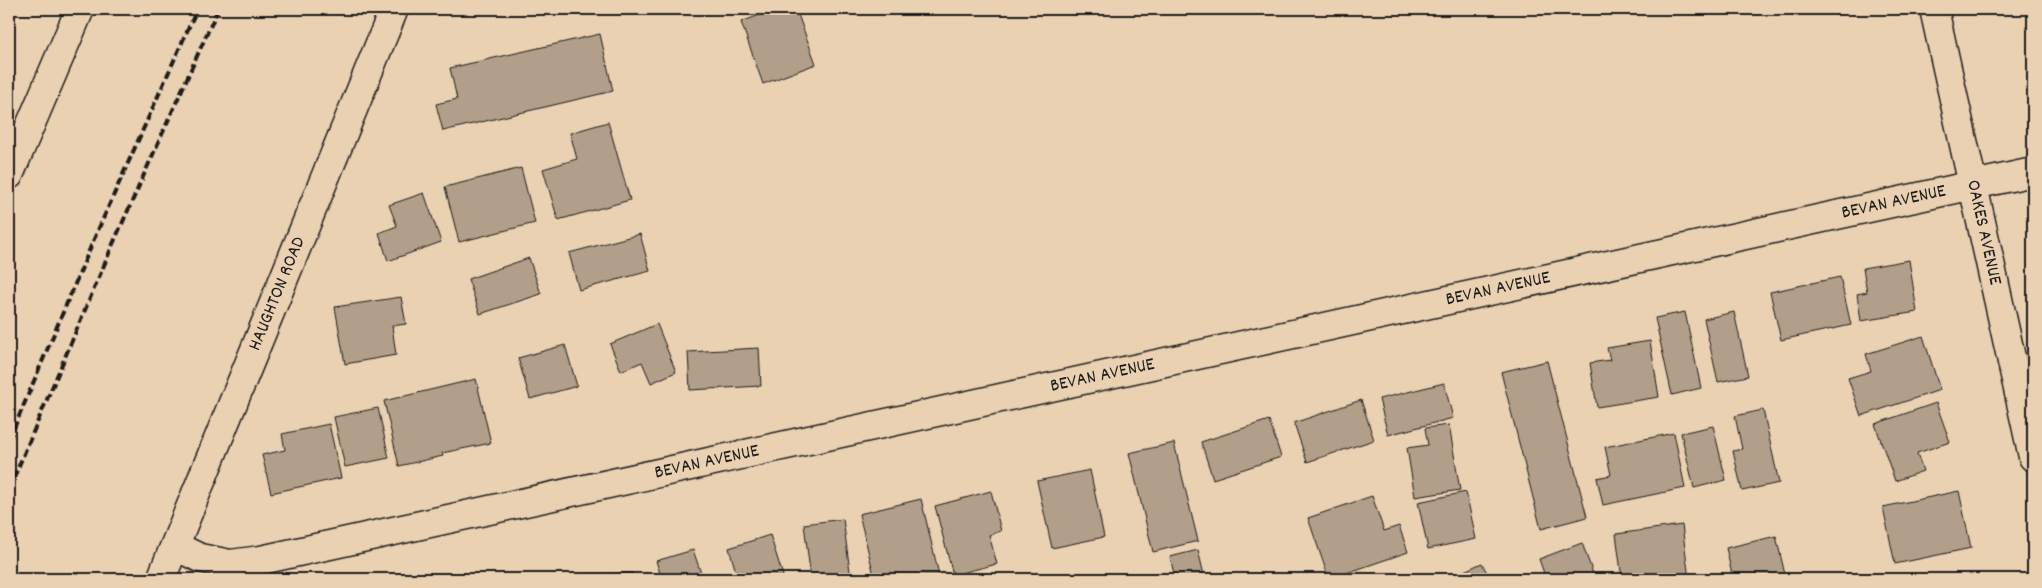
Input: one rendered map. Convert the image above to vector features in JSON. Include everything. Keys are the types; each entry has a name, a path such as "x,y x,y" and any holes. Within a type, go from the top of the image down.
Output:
{"street":[{"path":"9,175 80,9"},
{"name":"HAUGHTON ROAD","path":"161,579 394,9"},
{"name":"OAKES AVENUE","path":"1934,9 2033,457"},
{"name":"BEVAN AVENUE","path":"175,546 202,559 230,564 261,560 2033,172"}],"building":[{"path":"776,9 796,9 816,64 763,84 741,22"},
{"path":"600,34 613,91 443,131 436,104 457,99 450,68"},
{"path":"608,122 630,200 558,220 543,169 577,159 570,133"},
{"path":"521,168 535,223 459,242 445,187"},
{"path":"424,193 441,242 388,261 379,233 397,226 389,205"},
{"path":"640,234 650,271 579,290 569,253"},
{"path":"529,258 541,294 480,314 468,279"},
{"path":"1909,260 1917,312 1861,321 1857,294 1867,292 1863,268"},
{"path":"1840,277 1851,325 1781,340 1770,292"},
{"path":"401,297 406,324 392,326 396,355 345,364 335,307"},
{"path":"1685,312 1701,388 1672,395 1655,318"},
{"path":"1734,312 1748,376 1718,382 1704,319"},
{"path":"657,324 676,372 651,383 642,362 621,371 610,344"},
{"path":"1923,336 1940,390 1861,416 1848,378 1871,371 1866,354"},
{"path":"1650,341 1659,397 1597,407 1590,363 1610,360 1607,348"},
{"path":"565,345 577,386 530,399 518,358"},
{"path":"759,348 761,386 690,390 688,352"},
{"path":"1547,361 1587,517 1541,529 1501,372"},
{"path":"476,379 491,443 442,453 443,456 399,466 384,401"},
{"path":"1444,383 1453,418 1388,435 1379,399"},
{"path":"1361,400 1374,440 1307,462 1294,423"},
{"path":"1936,403 1950,442 1917,453 1923,471 1895,481 1875,424"},
{"path":"378,408 389,458 345,467 334,417"},
{"path":"1763,410 1779,483 1742,491 1733,451 1742,449 1735,416"},
{"path":"1269,420 1281,457 1213,479 1201,442"},
{"path":"329,424 341,478 271,493 262,455 285,450 282,434"},
{"path":"1449,425 1460,490 1415,497 1407,448 1428,445 1425,428"},
{"path":"1713,426 1726,480 1694,488 1681,433"},
{"path":"1674,433 1685,488 1603,505 1597,478 1611,475 1605,447"},
{"path":"1174,443 1198,541 1153,552 1129,453"},
{"path":"1090,470 1104,537 1052,548 1037,481"},
{"path":"991,491 1001,531 989,535 997,564 953,575 935,506"},
{"path":"1959,491 1971,548 1895,564 1883,507"},
{"path":"1466,492 1476,539 1428,549 1418,502"},
{"path":"1372,496 1384,531 1399,526 1408,552 1329,579 1308,518"},
{"path":"921,499 940,579 875,579 859,514"},
{"path":"843,519 851,579 811,579 804,524"},
{"path":"1682,525 1689,579 1622,579 1616,534"},
{"path":"770,535 784,579 738,579 729,548"},
{"path":"1776,536 1786,579 1733,579 1726,548"},
{"path":"1582,543 1595,579 1546,579 1539,559"},
{"path":"693,550 703,579 662,579 656,561"},
{"path":"1198,550 1205,579 1172,579 1175,578 1170,557"},
{"path":"1482,563 1490,579 1446,579"},
{"path":"632,573 632,579 591,579 590,574"},
{"path":"1920,574 1922,579 1905,579"},
{"path":"1979,576 1980,579 1966,579"}],"railway":[{"path":"9,440 94,239 197,9"},
{"path":"9,489 113,244 218,9"}]}
